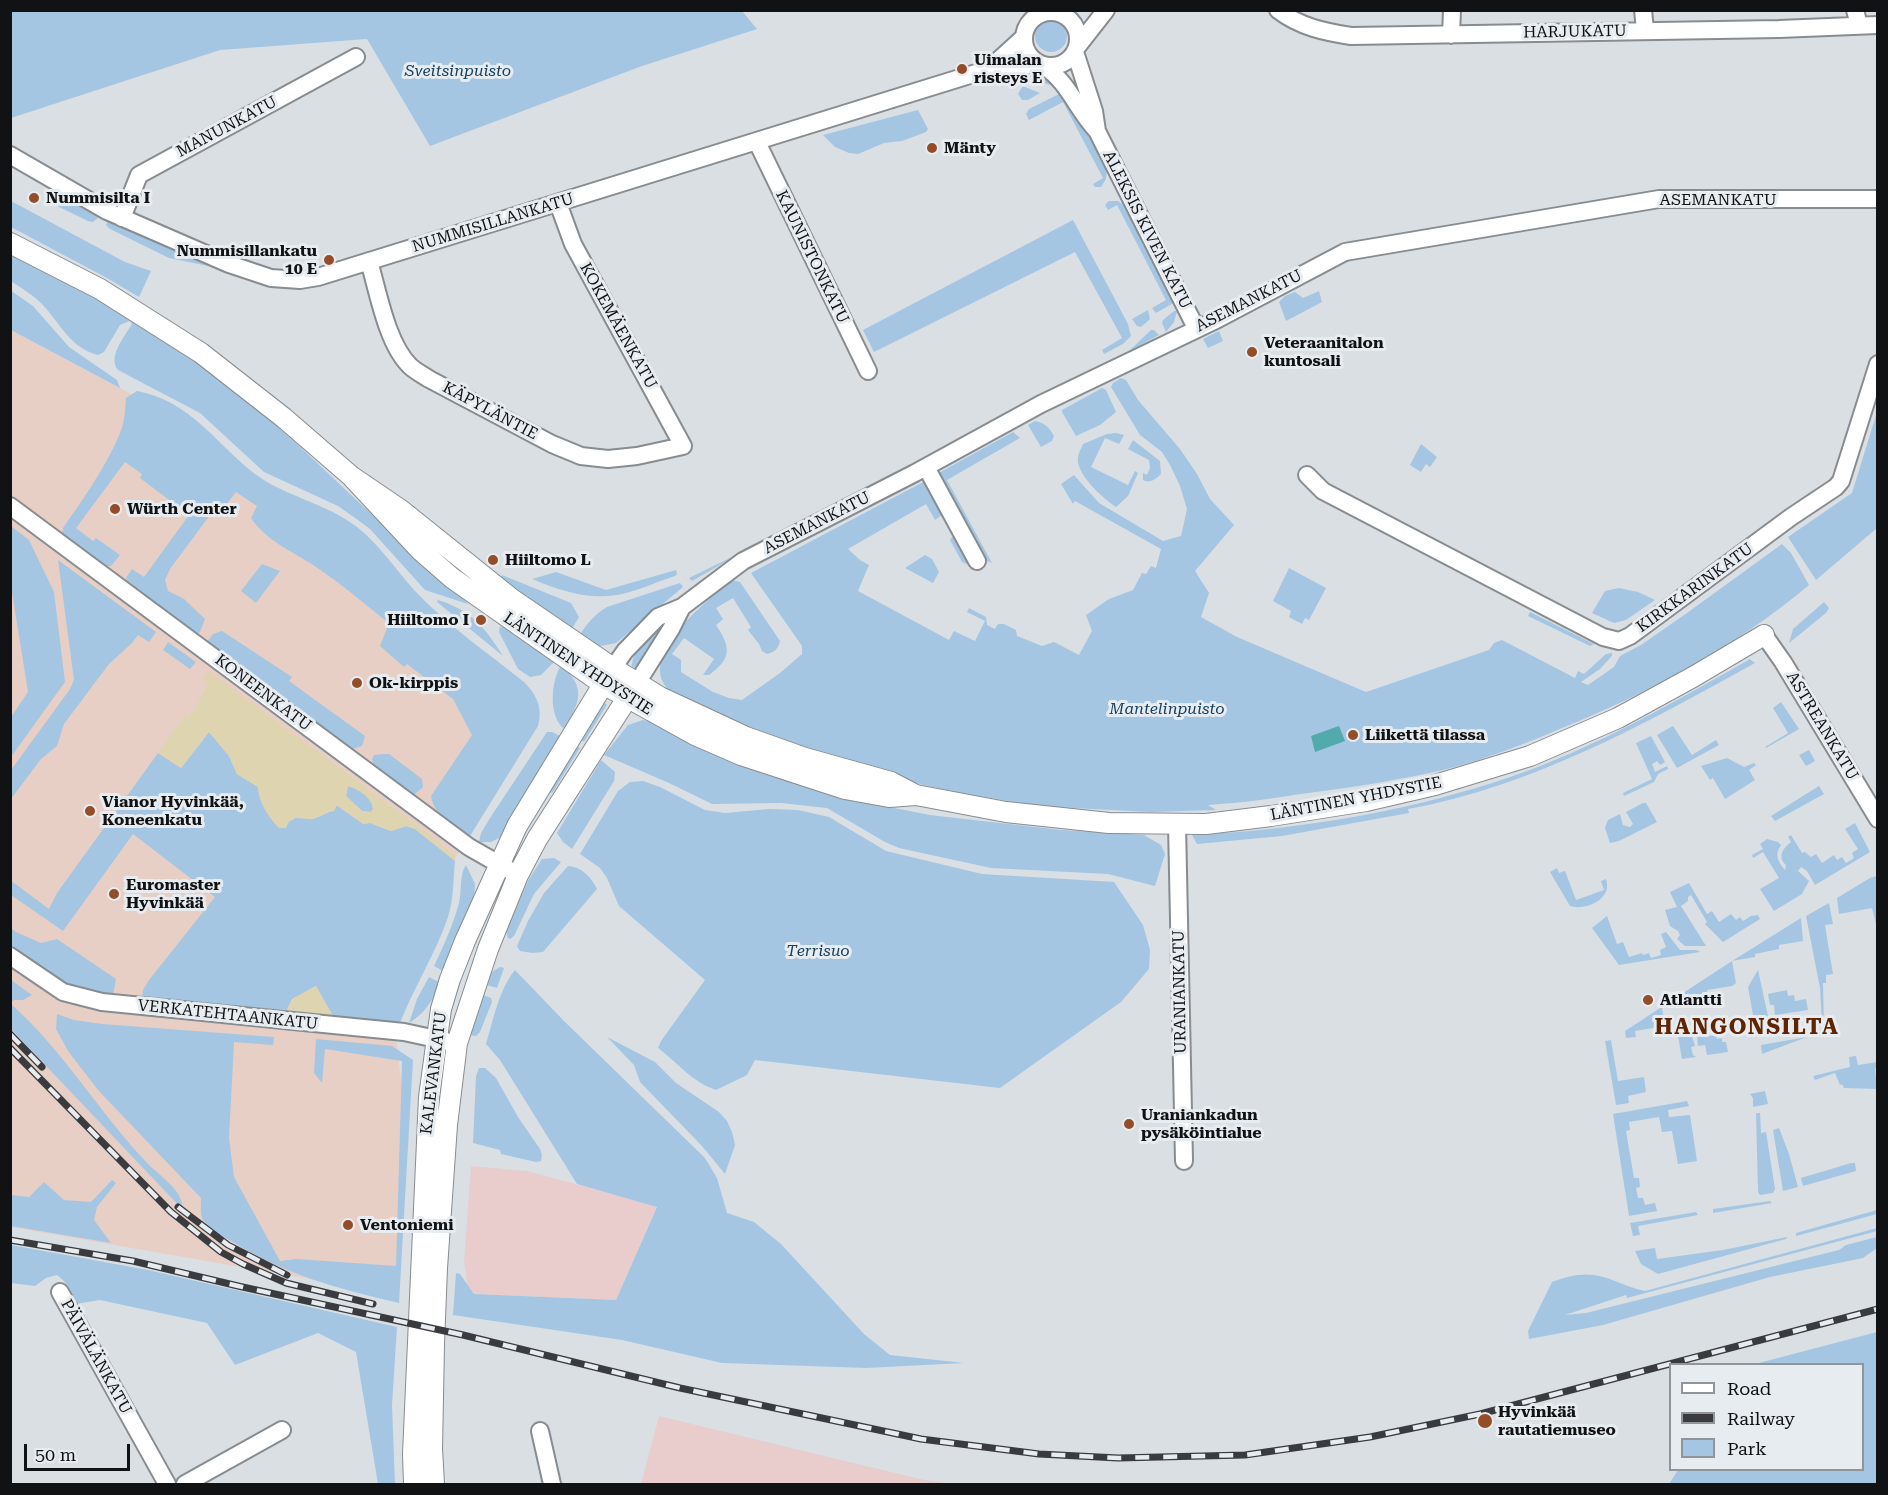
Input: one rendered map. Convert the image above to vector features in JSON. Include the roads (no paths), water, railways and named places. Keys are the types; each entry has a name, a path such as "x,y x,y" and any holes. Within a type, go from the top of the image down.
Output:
{"main road":[{"name":"LÄNTINEN YHDYSTIE","path":"10,243 100,289 175,335 257,396 351,476 412,542 452,578 608,676 632,690 746,737 805,758 891,782 916,795 1029,814 1109,823 1206,824 1345,804 1435,785 1530,756 1618,718 1693,677 1764,634"},
{"name":"KALEVANKATU","path":"414,1485 413,1454 421,1237 429,1097 441,1009 450,979 499,865 532,799 608,676"},
{"name":"KALEVANKATU","path":"434,1485 433,1355 437,1268 447,1125 457,1043 488,949 518,875 537,839 632,690"}],"street":[{"path":"1024,10 1027,52 1041,64 1062,64 1076,50 1106,10"},
{"name":"HARJUKATU","path":"1278,10 1286,17 1317,31 1351,36 1779,29 1857,18 1878,25"},
{"path":"1451,34 1452,10"},
{"path":"1643,10 1645,30"},
{"path":"1025,34 1034,18 1049,12 1064,12 1077,32 1076,50"},
{"name":"NUMMISILLANKATU","path":"989,69 1025,34"},
{"name":"ALEKSIS KIVEN KATU","path":"1076,50 1094,111 1097,131"},
{"name":"MANUNKATU","path":"122,218 139,175 356,57"},
{"name":"NUMMISILLANKATU","path":"10,155 122,218 229,264 271,278 300,280 318,277 989,69 1009,69 1041,64"},
{"name":"ALEKSIS KIVEN KATU","path":"1041,64 1060,78 1083,116 1097,131 1196,328"},
{"name":"KAUNISTONKATU","path":"757,142 868,371"},
{"name":"ASEMANKATU","path":"608,676 625,651 657,617 682,607 743,561 1041,405 1230,312 1340,254 1363,248 1659,199 1878,199"},
{"name":"KOKEMÄENKATU","path":"558,203 573,244 683,446"},
{"name":"KÄPYLÄNTIE","path":"369,261 388,326 399,353 410,367 429,379 552,444 581,456 608,459 637,456 683,446"},
{"name":"KIRKKARINKATU","path":"1307,475 1323,491 1603,637 1619,641 1630,636 1836,487 1841,481 1878,364"},
{"path":"926,467 977,561"},
{"name":"KONEENKATU","path":"10,506 469,847 518,875"},
{"name":"ASEMANKATU","path":"632,690 671,630 682,607"},
{"name":"ASTREANKATU","path":"1764,634 1878,819"},
{"name":"URANIANKATU","path":"1177,824 1184,1161"},
{"name":"VERKATEHTAANKATU","path":"10,956 63,992 102,1002 404,1032 457,1043"},
{"name":"PÄIVÄLÄNKATU","path":"60,1292 167,1485"},
{"path":"185,1485 282,1430"},
{"path":"540,1431 552,1485"}],"railway":[{"path":"10,1034 42,1067"},
{"path":"10,1048 171,1212 221,1252 286,1283 373,1304"},
{"path":"178,1207 228,1245 287,1275"},
{"path":"10,1240 133,1261 463,1335 680,1388 921,1439 1039,1454 1118,1458 1245,1455 1370,1437 1480,1414 1669,1364"},
{"path":"1673,1363 1878,1309"}],"place":[{"name":"Uimalan risteys E","path":"962,69"},
{"name":"Mänty","path":"932,148"},
{"name":"Nummisilta I","path":"34,198"},
{"name":"Nummisillankatu 10 E","path":"329,260"},
{"name":"Veteraanitalon kuntosali","path":"1252,352"},
{"name":"Würth Center","path":"115,509"},
{"name":"Hiiltomo L","path":"493,560"},
{"name":"Hiiltomo I","path":"481,620"},
{"name":"Ok-kirppis","path":"357,683"},
{"name":"Liikettä tilassa","path":"1353,735"},
{"name":"Vianor Hyvinkää, Koneenkatu","path":"90,811"},
{"name":"Euromaster Hyvinkää","path":"114,894"},
{"name":"Atlantti","path":"1648,1000"},
{"name":"Uraniankadun pysäköintialue","path":"1129,1124"},
{"name":"Ventoniemi","path":"348,1225"},
{"name":"Hyvinkää rautatiemuseo","path":"1485,1421"}],"district":[{"name":"HANGONSILTA","path":"1747,1028"}],"park label":[{"name":"Sveitsinpuisto","path":"458,71"},
{"name":"Mantelinpuisto","path":"1167,709"},
{"name":"Terrisuo","path":"818,951"}]}
